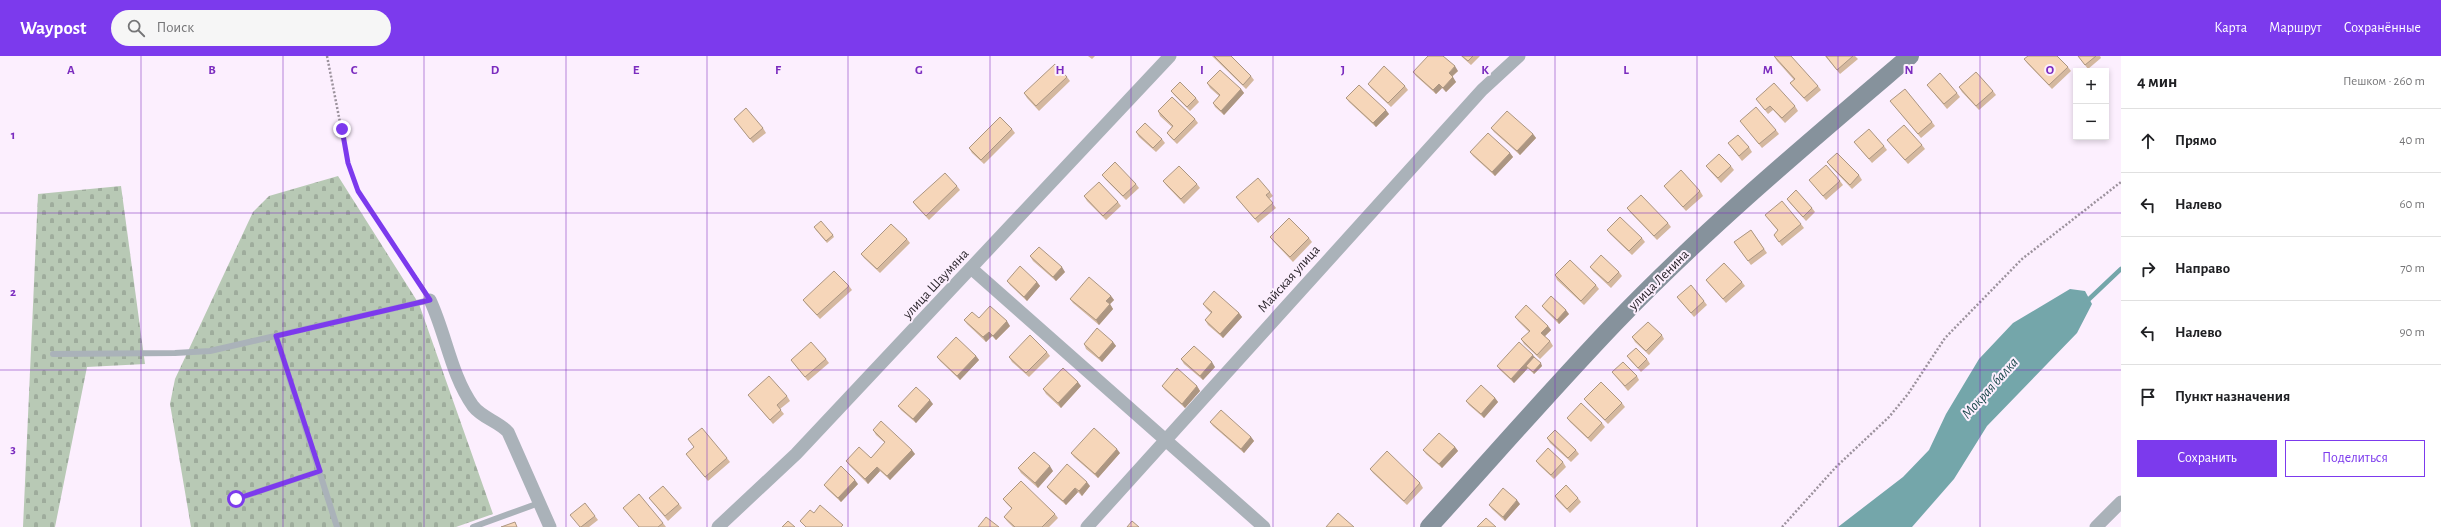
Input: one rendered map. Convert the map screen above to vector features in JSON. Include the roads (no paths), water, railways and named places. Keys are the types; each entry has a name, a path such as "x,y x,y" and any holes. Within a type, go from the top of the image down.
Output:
{"street":[{"name":"улица Шаумяна","path":"718,527 796,454 972,269 1170,56"},
{"name":"Майская улица","path":"1087,527 1482,90 1519,56"},
{"name":"улица Ленина","path":"1429,527 1615,324 1693,247 1776,169 1910,56"},
{"path":"972,269 1264,527"},
{"path":"430,300 466,393 474,408 500,423 508,432 550,527"},
{"path":"2096,527 2121,502"}],"lane":[{"path":"53,354 196,352 276,336 430,300"},
{"path":"276,336 337,527"},
{"path":"236,499 320,471"},
{"path":"473,527 539,503"}],"water":[{"path":"2070,289 2085,291 2092,304 2077,333 1987,426 1954,479 1912,527 1838,527 1903,477 1929,450 1946,414 1979,359 2013,323"}],"waterway":[{"name":"Мокрая балка","path":"2086,302 2121,269"}]}
